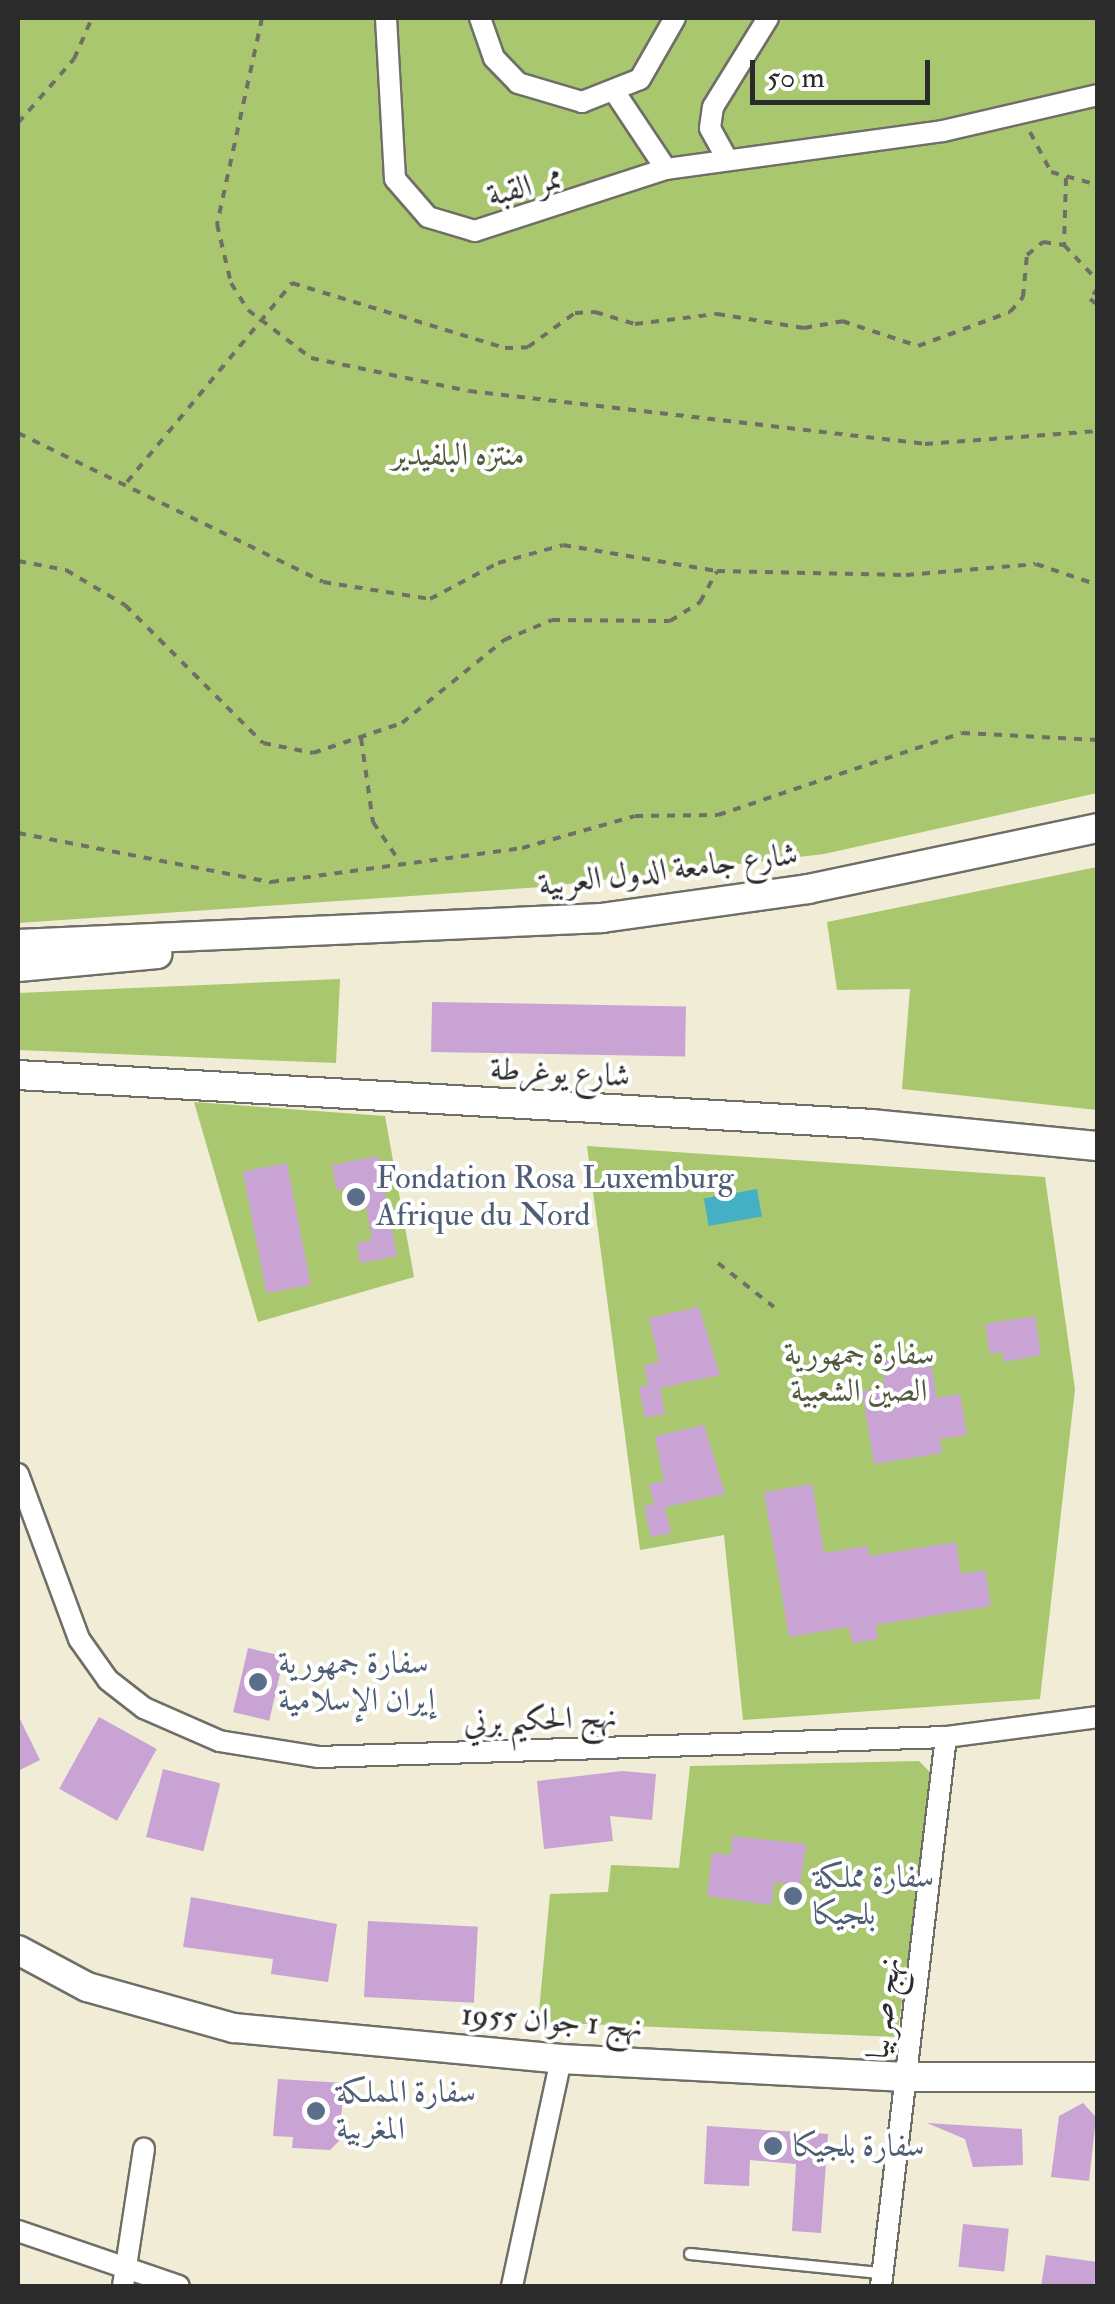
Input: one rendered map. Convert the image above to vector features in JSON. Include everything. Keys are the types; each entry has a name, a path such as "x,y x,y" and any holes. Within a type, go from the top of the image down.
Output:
{"street":[{"name":"ممر القبة","path":"386,18 394,179 428,217 504,228 666,169 1027,114 1098,95"},
{"path":"480,18 494,58 518,82 548,98 616,94 660,58 674,18"},
{"path":"727,159 710,128 713,107 768,18"},
{"path":"616,94 666,169"},
{"name":"شارع جامعة الدول العربية","path":"18,944 242,941 602,918 808,889 1098,828"},
{"name":"شارع جامعة الدول العربية","path":"18,967 242,941"},
{"name":"شارع يوغرطة","path":"18,1076 872,1124 1098,1146"},
{"name":"نهج الحكيم برني","path":"18,1474 79,1639 108,1680 144,1708 219,1741 318,1757 946,1737 1098,1718"},
{"name":"نهج صربيا","path":"882,2280 946,1737"},
{"name":"نهج 1 جوان 1955","path":"18,1950 86,1986 234,2028 562,2059 906,2078 1098,2077"},
{"path":"512,2286 562,2059"},
{"path":"126,2277 144,2149"},
{"path":"18,2231 126,2277 179,2286"}],"lane":[{"path":"690,2254 882,2280"}],"path":[{"path":"18,123 74,59 92,18"},
{"path":"262,18 217,224 231,284 260,324 311,358 468,391 925,444 1098,431"},
{"path":"1027,114 1032,146 1066,178 1098,185"},
{"path":"1064,245 1066,178"},
{"path":"127,482 292,283 505,348 528,347 575,313 595,312 635,324 718,314 804,328 842,321 918,346 1010,312 1023,297 1027,255 1044,242 1064,245 1098,281"},
{"path":"1098,288 1090,299 1098,306"},
{"path":"18,432 127,482 323,582 430,599 498,563 563,545 718,571 906,575 1036,564 1098,585"},
{"path":"18,561 66,570 125,604 263,743 313,753 402,722 504,640 552,620 670,621 700,602 718,571"},
{"path":"18,832 272,882 522,848 635,816 718,815 962,733 1098,740"},
{"path":"361,738 373,822 400,862"},
{"path":"718,1263 774,1307"}],"green space":[{"name":"منتزه البلفيدير","path":"18,18 1097,18 1097,793 824,854 542,887 18,923"},
{"path":"1097,867 1097,1110 902,1089 910,989 837,990 827,922"},
{"path":"340,979 336,1063 18,1050 18,993"},
{"path":"194,1102 385,1116 414,1277 258,1322"},
{"name":"سفارة جمهورية الصين الشعبية","path":"587,1146 1045,1177 1075,1389 1040,1699 743,1720 724,1535 640,1550"},
{"path":"919,1761 933,1775 897,2037 538,2022 550,1894 608,1892 611,1865 679,1868 690,1766"}],"water":[{"path":"757,1189 762,1217 709,1226 704,1198"}],"building":[{"path":"432,1002 686,1006 685,1056 431,1052"},
{"path":"378,1156 397,1256 360,1263 357,1243 372,1240 362,1185 336,1190 332,1165"},
{"path":"287,1163 311,1285 266,1293 243,1172"},
{"path":"699,1307 720,1375 660,1388 665,1414 645,1418 639,1387 648,1385 644,1365 659,1362 649,1318"},
{"path":"1035,1316 1041,1355 1004,1362 1002,1352 990,1354 985,1324"},
{"path":"929,1353 937,1398 960,1394 967,1435 940,1439 942,1453 874,1464 862,1391 885,1388 881,1361"},
{"path":"704,1425 725,1494 665,1507 671,1533 651,1537 644,1506 654,1504 649,1484 664,1481 655,1436"},
{"path":"812,1484 824,1553 867,1546 869,1556 956,1542 961,1574 985,1570 991,1606 876,1625 878,1639 852,1643 849,1627 789,1637 764,1492"},
{"path":"248,1648 284,1656 269,1721 233,1712"},
{"path":"18,1715 40,1760 18,1771"},
{"path":"99,1717 157,1749 117,1821 59,1789"},
{"path":"163,1769 220,1783 203,1851 146,1837"},
{"path":"622,1771 656,1774 652,1820 610,1816 613,1841 544,1849 537,1781"},
{"path":"733,1836 806,1844 800,1885 775,1882 771,1905 707,1896 712,1853 730,1855"},
{"path":"191,1897 337,1924 328,1982 271,1974 273,1959 183,1947"},
{"path":"368,1921 478,1927 474,2003 364,1997"},
{"path":"278,2079 344,2083 339,2141 330,2150 292,2148 293,2137 273,2136"},
{"path":"1083,2103 1096,2117 1089,2181 1051,2177 1059,2116"},
{"path":"927,2123 1022,2129 1023,2165 973,2167 965,2139"},
{"path":"707,2126 828,2134 821,2233 792,2231 796,2164 750,2160 749,2186 704,2184"},
{"path":"963,2224 1009,2229 1004,2272 959,2267"},
{"path":"1046,2255 1098,2262 1094,2286 1041,2286"}],"place":[{"name":"Fondation Rosa Luxemburg Afrique du Nord","path":"356,1197"},
{"name":"سفارة جمهورية إيران الإسلامية","path":"258,1682"},
{"name":"سفارة مملكة بلجيكا","path":"793,1896"},
{"name":"سفارة المملكة المغربية","path":"316,2111"},
{"name":"سفارة بلجيكا","path":"773,2146"}]}
